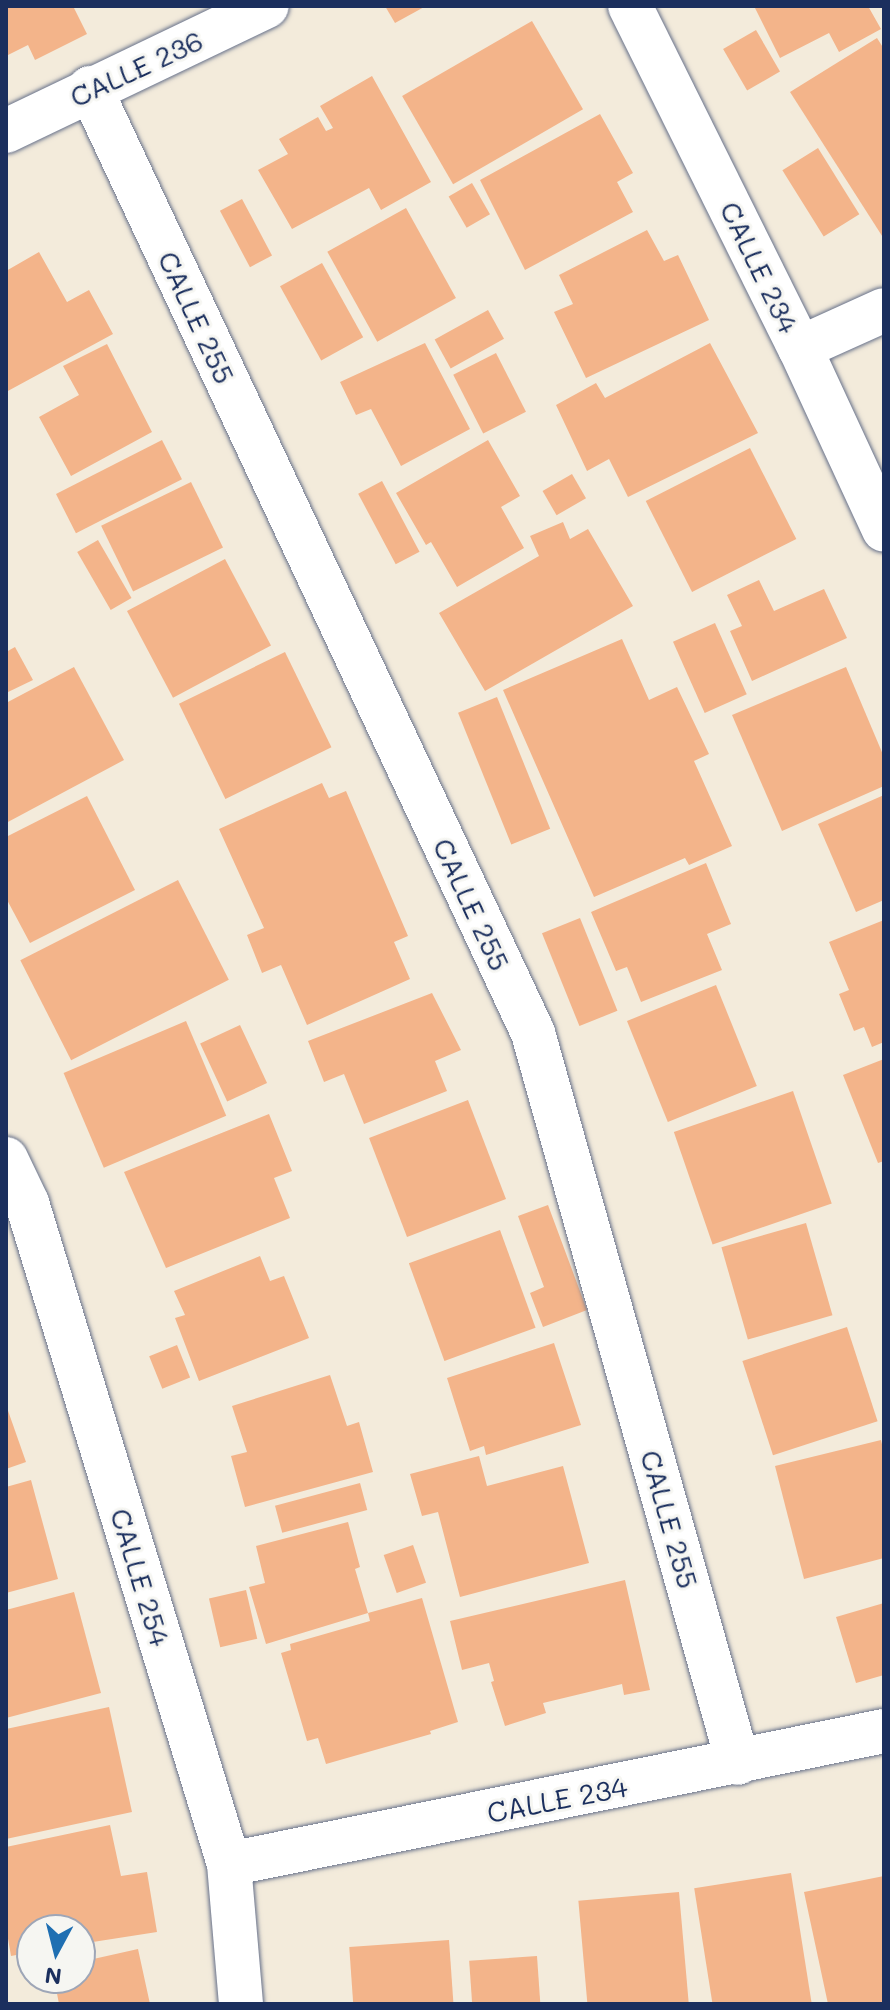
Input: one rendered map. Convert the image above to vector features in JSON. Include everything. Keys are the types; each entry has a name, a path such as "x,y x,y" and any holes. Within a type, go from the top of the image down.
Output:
{"street":[{"name":"CALLE 236","path":"6,131 90,88 267,6"},
{"name":"CALLE 234","path":"630,6 800,348 867,446 884,530"},
{"name":"CALLE 255","path":"90,88 533,1033 738,1763"},
{"path":"800,348 884,310"},
{"name":"CALLE 254","path":"6,1159 27,1203 229,1864 241,2004"},
{"name":"CALLE 234","path":"229,1864 884,1731"}],"building":[{"path":"6,6 73,6 87,34 35,60 28,45 6,56"},
{"path":"385,6 426,6 395,23"},
{"path":"754,6 868,6 881,29 839,52 829,33 780,58"},
{"path":"532,21 583,109 453,184 402,96"},
{"path":"756,30 780,72 747,91 723,49"},
{"path":"877,38 884,49 884,239 790,92"},
{"path":"372,76 431,182 381,210 369,188 292,229 258,170 288,154 279,139 318,117 326,131 333,128 320,106"},
{"path":"600,114 633,173 617,182 633,212 525,270 480,180"},
{"path":"818,148 859,214 824,236 782,170"},
{"path":"472,183 490,214 467,228 449,197"},
{"path":"242,199 272,256 250,267 220,211"},
{"path":"406,208 456,298 377,342 327,252"},
{"path":"647,230 664,261 678,255 709,320 586,378 554,312 573,304 559,275"},
{"path":"39,252 67,302 89,290 113,334 6,392 6,271"},
{"path":"322,263 363,337 321,361 280,286"},
{"path":"488,310 504,339 451,368 435,340"},
{"path":"425,343 470,429 401,466 371,409 356,415 340,382"},
{"path":"710,343 758,433 628,497 609,459 587,471 556,405 596,383 605,398"},
{"path":"107,344 152,432 71,476 39,417 79,395 63,366"},
{"path":"496,353 526,412 483,434 453,375"},
{"path":"162,440 182,479 76,533 56,494"},
{"path":"488,440 520,496 501,507 524,548 457,587 431,542 426,545 396,493"},
{"path":"750,448 796,539 692,592 646,501"},
{"path":"572,474 586,498 557,515 543,491"},
{"path":"382,481 420,552 396,564 358,494"},
{"path":"191,482 223,548 133,591 101,526"},
{"path":"563,522 570,539 588,529 633,606 485,691 439,613 539,556 530,536"},
{"path":"98,540 131,598 111,610 77,552"},
{"path":"225,559 271,646 173,698 127,611"},
{"path":"759,580 774,611 824,589 847,638 752,681 730,631 742,626 727,595"},
{"path":"715,623 747,694 705,713 673,642"},
{"path":"622,639 649,700 677,687 709,754 694,761 732,846 689,865 685,858 594,897 503,690"},
{"path":"15,647 33,680 6,693 6,652"},
{"path":"285,652 331,747 225,799 179,704"},
{"path":"74,667 124,760 6,823 6,703"},
{"path":"846,667 884,757 884,786 782,831 732,715"},
{"path":"497,697 550,829 511,844 458,713"},
{"path":"322,783 329,798 346,791 408,936 394,942 410,979 307,1025 281,965 262,973 247,935 264,928 219,829"},
{"path":"884,795 884,900 856,912 818,824"},
{"path":"87,796 135,890 30,943 6,898 6,837"},
{"path":"706,863 731,924 707,934 722,970 641,1002 627,967 616,971 591,912"},
{"path":"178,880 229,980 71,1060 20,960"},
{"path":"580,918 617,1011 579,1026 542,933"},
{"path":"884,920 884,1042 872,1047 864,1027 854,1031 839,994 849,990 829,942"},
{"path":"716,985 757,1086 668,1122 627,1021"},
{"path":"432,993 461,1050 435,1061 447,1091 364,1124 344,1074 324,1082 308,1041"},
{"path":"186,1021 226,1116 104,1168 64,1073"},
{"path":"240,1025 267,1083 227,1102 200,1044"},
{"path":"884,1059 884,1161 878,1163 843,1075"},
{"path":"793,1091 832,1204 713,1245 674,1132"},
{"path":"468,1100 506,1199 407,1237 369,1138"},
{"path":"269,1114 292,1171 274,1178 290,1218 166,1268 124,1172"},
{"path":"548,1205 587,1310 543,1327 530,1293 544,1287 518,1216"},
{"path":"806,1223 832,1315 748,1340 721,1247"},
{"path":"500,1230 536,1328 444,1361 409,1263"},
{"path":"260,1256 270,1281 284,1276 309,1338 199,1381 175,1318 185,1315 174,1291"},
{"path":"847,1327 878,1421 773,1455 742,1361"},
{"path":"554,1343 581,1425 486,1455 484,1446 470,1451 447,1378"},
{"path":"177,1345 190,1377 162,1389 149,1356"},
{"path":"330,1375 347,1426 359,1422 373,1472 245,1507 231,1456 247,1452 232,1406"},
{"path":"6,1405 26,1462 6,1469"},
{"path":"881,1440 884,1453 884,1558 804,1579 775,1466"},
{"path":"479,1456 487,1486 563,1466 589,1563 460,1597 438,1512 422,1516 410,1474"},
{"path":"31,1480 58,1579 6,1593 6,1487"},
{"path":"360,1483 367,1510 282,1533 275,1506"},
{"path":"348,1522 360,1567 355,1569 368,1613 266,1644 249,1587 265,1583 256,1546"},
{"path":"413,1545 426,1583 397,1593 384,1555"},
{"path":"625,1580 650,1690 624,1695 622,1684 543,1703 546,1713 505,1726 491,1682 494,1681 489,1663 462,1670 450,1621"},
{"path":"246,1590 257,1639 220,1647 209,1599"},
{"path":"74,1592 101,1693 6,1718 6,1610"},
{"path":"422,1598 458,1722 430,1731 431,1734 326,1764 318,1738 307,1741 281,1653 291,1650 290,1644 370,1621 368,1613"},
{"path":"884,1603 884,1675 856,1683 836,1617"},
{"path":"109,1707 132,1812 6,1839 6,1729"},
{"path":"110,1825 121,1876 147,1872 157,1932 96,1942 96,1914 16,1914 16,1955 11,1956 6,1927 6,1847"},
{"path":"791,1873 812,2004 713,2004 694,1888"},
{"path":"884,1876 884,2002 828,2004 804,1892"},
{"path":"679,1892 689,2004 587,2004 578,1901"},
{"path":"449,1940 453,2004 353,2004 349,1947"},
{"path":"138,1949 150,2004 59,2004 57,1994 96,1994 96,1958"},
{"path":"537,1956 540,2004 472,2004 469,1961"}]}
